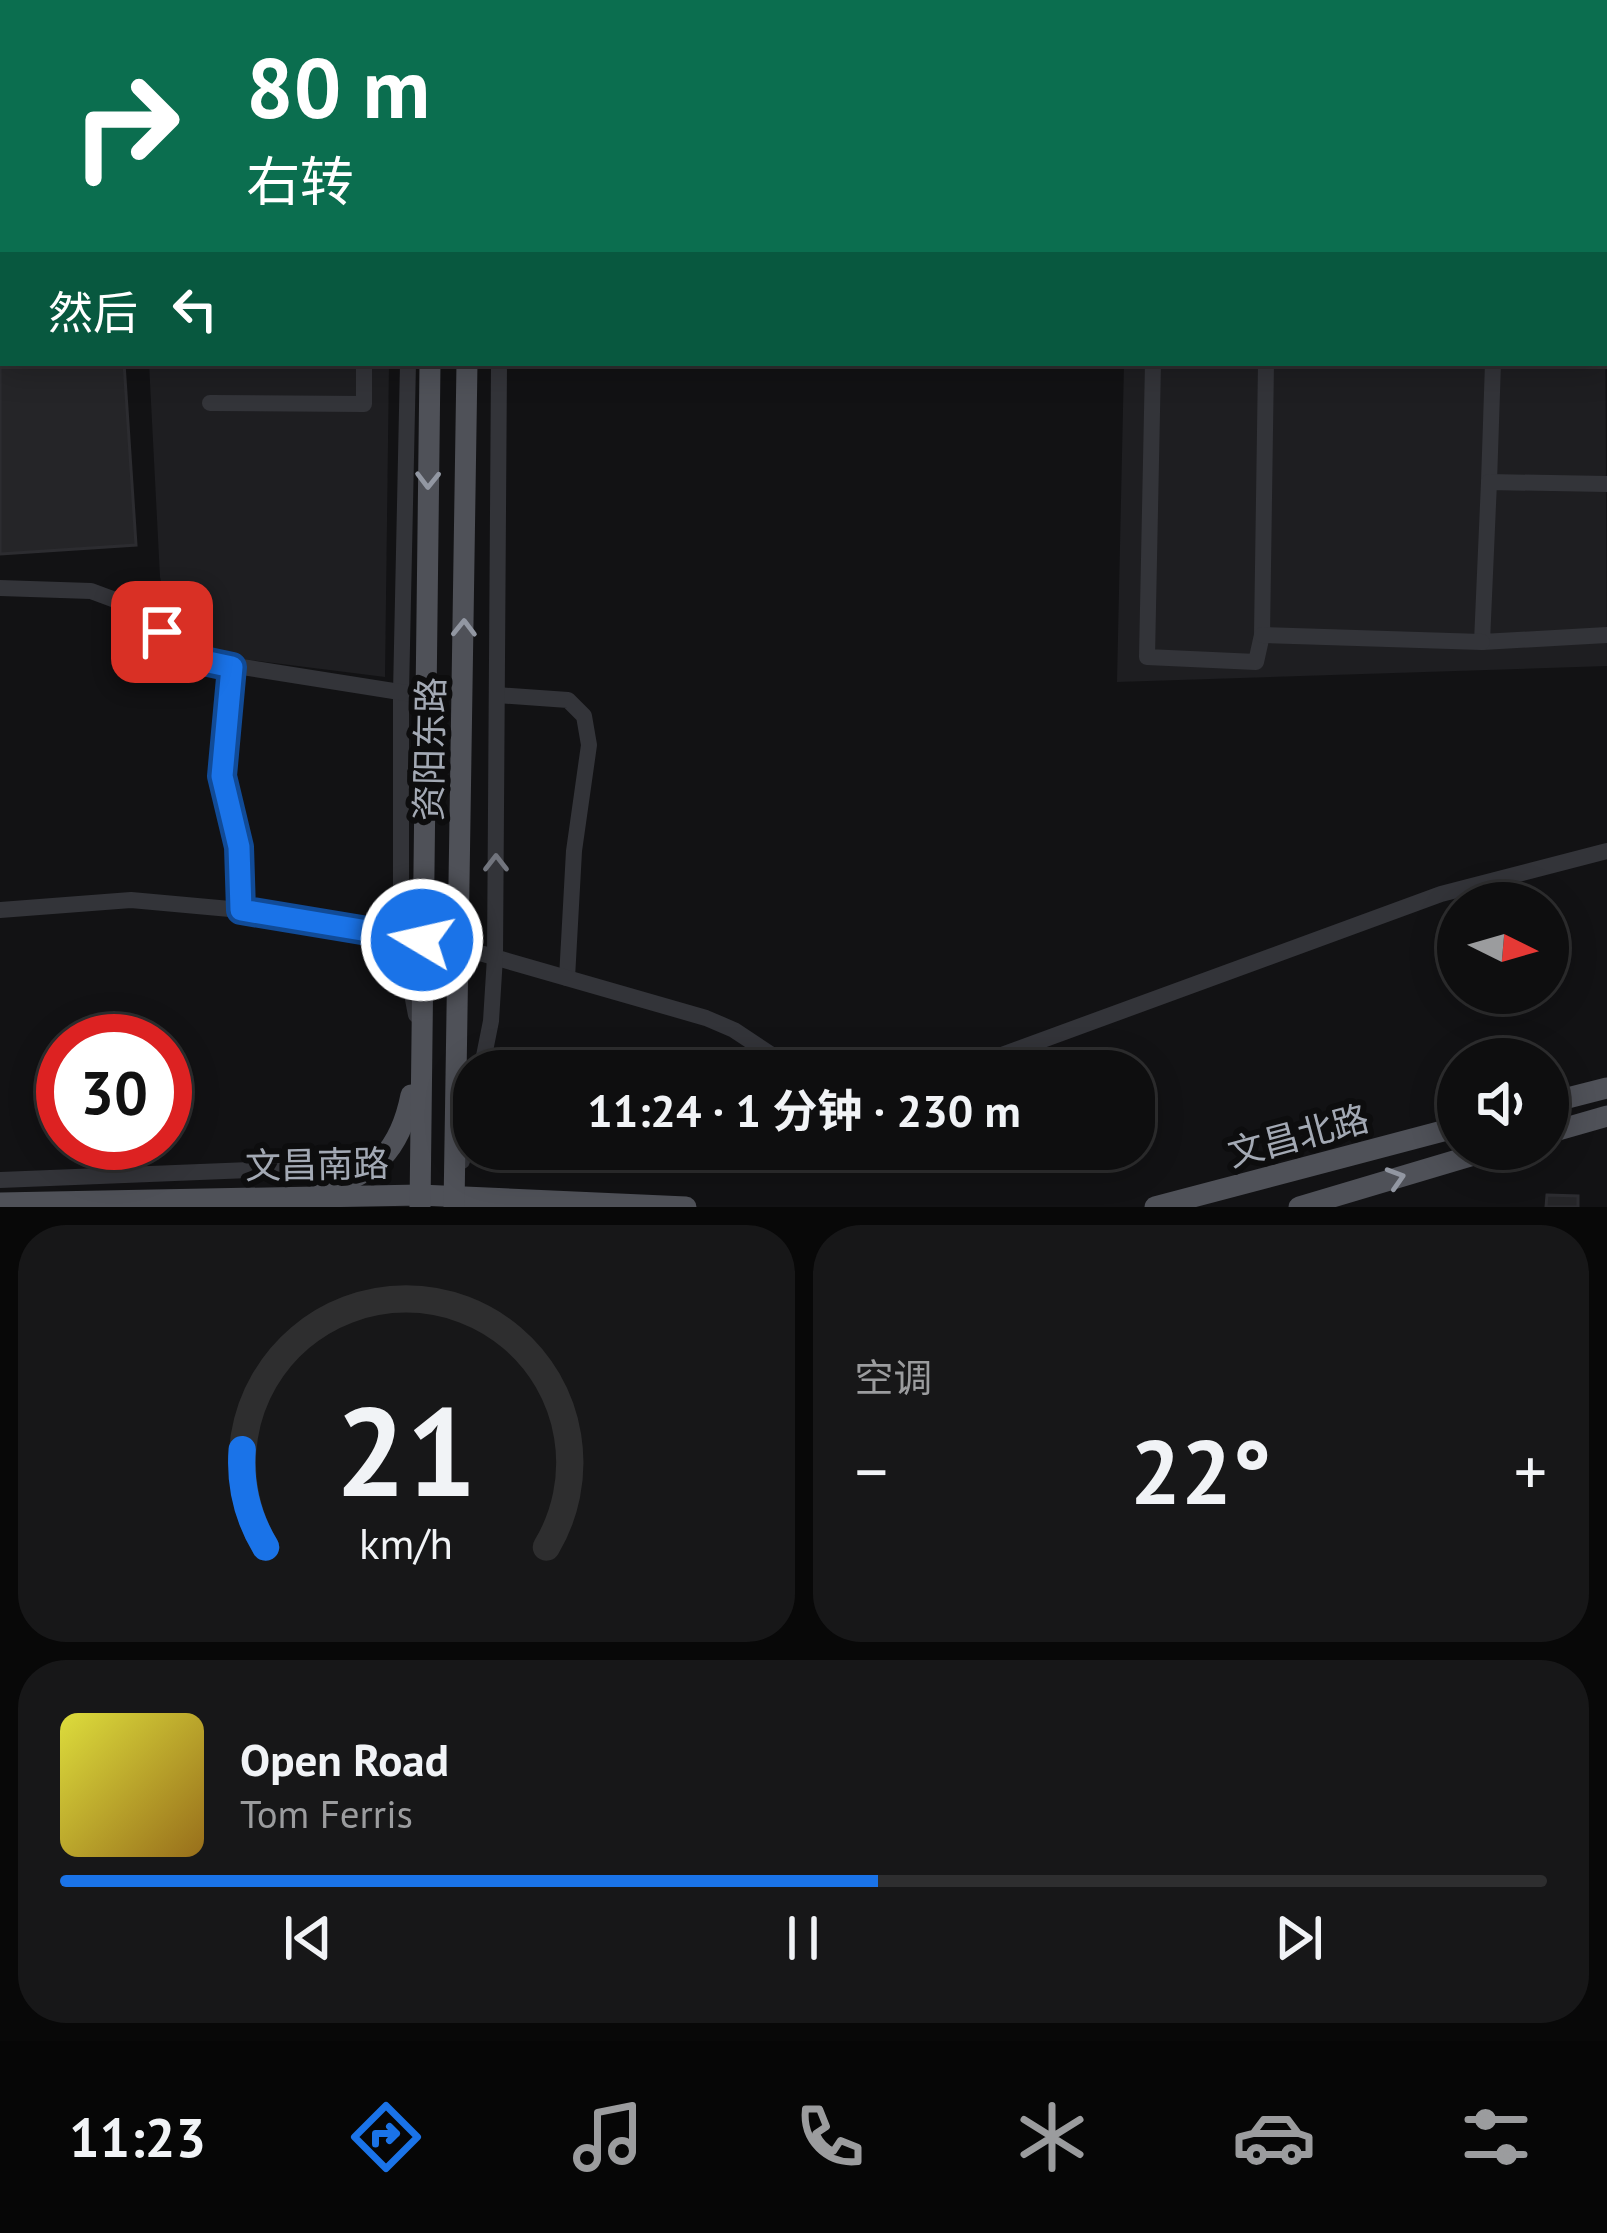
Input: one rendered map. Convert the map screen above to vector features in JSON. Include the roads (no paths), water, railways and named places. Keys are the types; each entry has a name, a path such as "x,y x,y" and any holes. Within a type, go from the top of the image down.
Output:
{"main road":[{"name":"资阳东路","path":"420,1201 422,1041 412,938 425,696 430,366"},
{"name":"资阳东路","path":"454,1202 467,366"},
{"path":"296,1198 337,1186 392,1149 405,1126 422,1041"},
{"path":"1569,1098 1607,1088"},
{"path":"1569,1127 1607,1116"},
{"name":"文昌北路","path":"1155,1207 1437,1133"},
{"path":"1299,1207 1437,1166"},
{"name":"文昌南路","path":"0,1203 296,1198 454,1202"},
{"path":"454,1202 686,1207"}],"street":[{"path":"210,403 364,404 364,366"},
{"path":"0,910 130,900 241,910 412,938 401,692 408,366"},
{"path":"485,1050 495,957 500,366"},
{"path":"1153,366 1148,657 1256,662 1262,635 1266,366"},
{"path":"1482,642 1493,366"},
{"path":"1489,482 1607,484"},
{"path":"0,588 92,591 126,604 199,660 425,696"},
{"path":"1262,635 1482,642 1607,635"},
{"path":"232,667 222,776 239,847 241,910"},
{"path":"497,695 568,700 584,716 589,745 574,851 567,978"},
{"path":"1015,1050 1441,894 1607,851"},
{"path":"459,947 706,1018 764,1050"},
{"path":"0,1180 374,1165"},
{"path":"454,1202 460,1170"}]}
